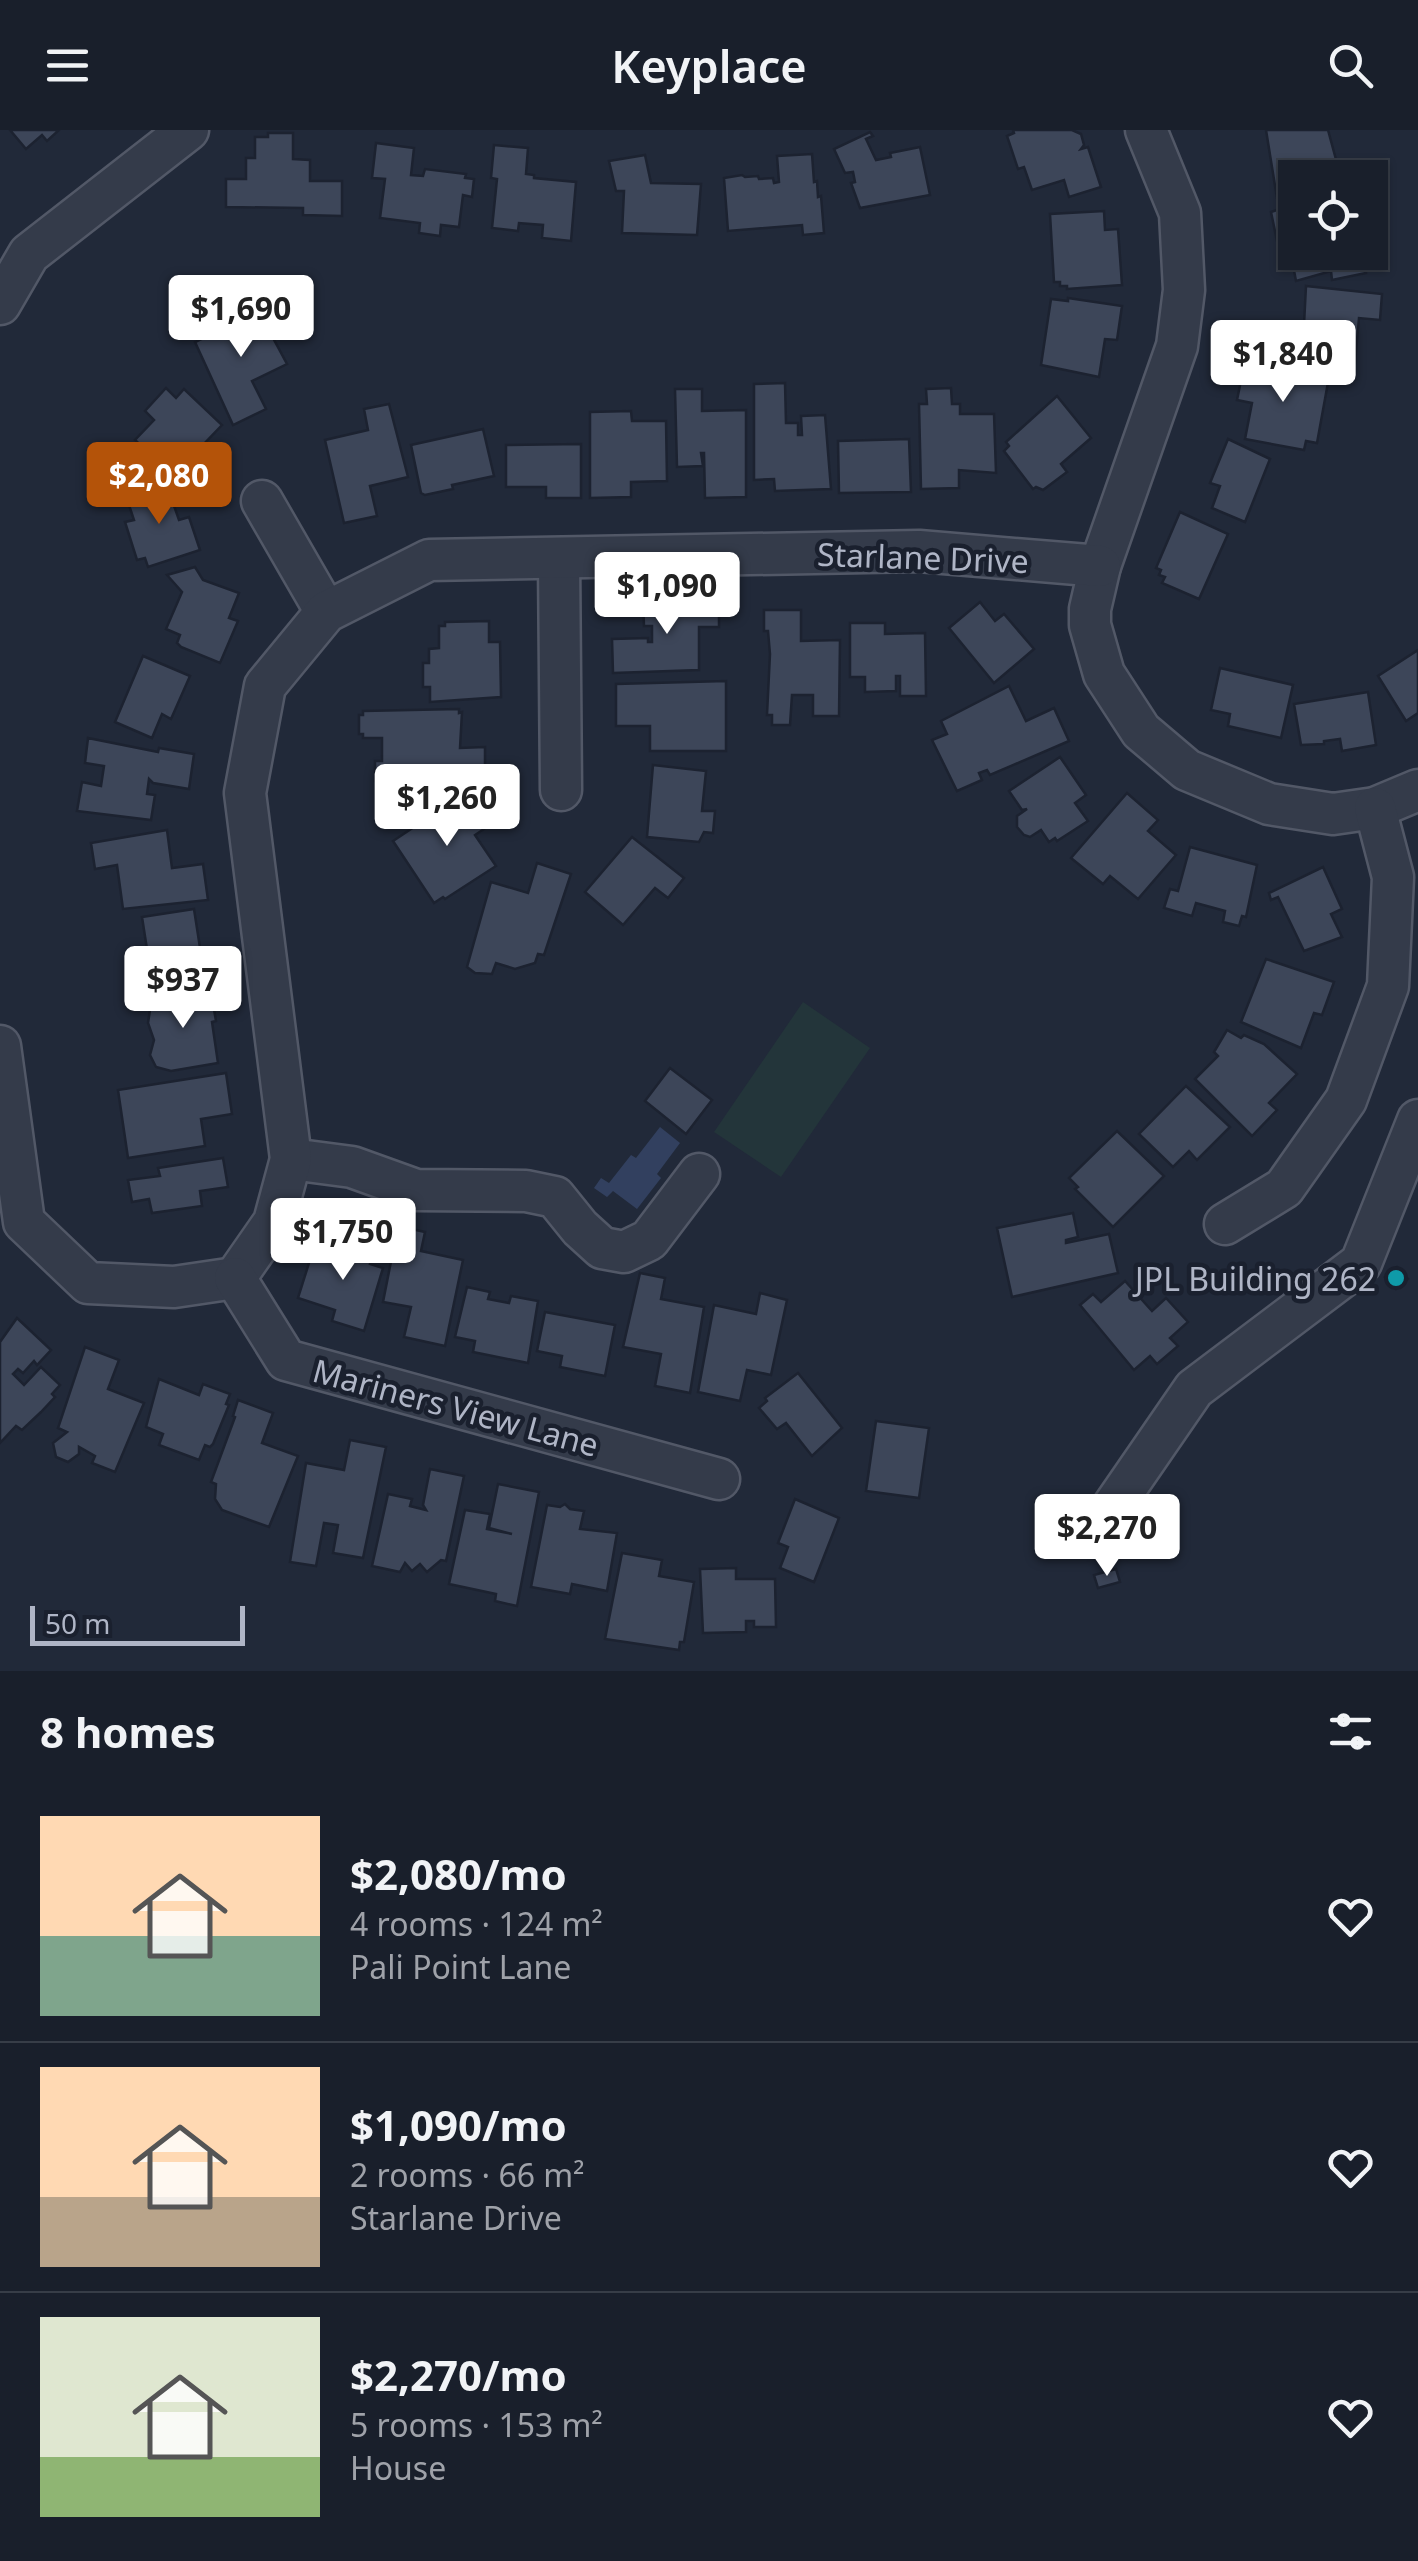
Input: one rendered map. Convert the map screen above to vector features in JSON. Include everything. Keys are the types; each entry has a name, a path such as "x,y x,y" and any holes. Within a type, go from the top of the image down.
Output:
{"street":[{"path":"0,304 29,254 188,130"},
{"path":"1146,130 1180,214 1184,290 1177,346 1100,566 1090,625 1104,674 1141,731 1187,770 1269,804 1333,814 1375,808 1418,790"},
{"path":"262,501 326,612"},
{"name":"Starlane Drive","path":"236,1278 274,1222 292,1160 245,794 265,686 326,612 429,560 918,550 1100,566"},
{"path":"559,560 561,790"},
{"path":"1226,1224 1284,1188 1346,1100 1388,986 1392,876 1375,808"},
{"path":"0,1046 24,1222 88,1282 174,1287 236,1278"},
{"path":"1110,1511 1194,1388 1361,1262 1418,1120"},
{"path":"292,1160 352,1166 416,1190 526,1191 555,1198 602,1248 624,1252 649,1240 699,1174"},
{"name":"Mariners View Lane","path":"236,1278 286,1360 719,1479"}],"shaded area":[{"path":"803,1002 870,1048 781,1177 714,1132"}],"water":[{"path":"660,1127 680,1143 657,1174 661,1178 637,1209 613,1191 607,1197 594,1188 601,1178 609,1183 631,1155 636,1158"}],"building":[{"path":"10,130 59,130 47,141 42,135 26,149"},
{"path":"1013,130 1072,130 1081,134 1081,149 1088,147 1101,187 1069,197 1064,180 1032,190 1024,167 1018,169 1007,136"},
{"path":"1266,130 1328,130 1336,160 1278,160 1277,198"},
{"path":"870,132 873,136 866,139 876,160 920,147 930,195 860,208 851,183 855,182 853,172 845,173 834,149"},
{"path":"268,133 293,133 293,159 310,160 310,181 342,181 342,216 303,215 303,208 226,207 226,179 246,179 246,158 255,158 255,137 268,137"},
{"path":"376,143 414,148 411,175 423,176 425,169 466,174 465,178 474,179 472,197 463,195 459,227 441,225 440,236 419,233 420,223 380,218 385,179 372,178"},
{"path":"494,145 528,148 526,174 534,178 576,182 571,241 542,238 543,225 519,223 518,231 492,228 497,179 491,178"},
{"path":"812,154 824,233 803,235 802,225 728,231 724,178 758,176 779,182 777,156"},
{"path":"645,155 651,183 701,184 697,235 622,233 624,191 616,191 609,161"},
{"path":"1278,210 1278,241 1277,241 1271,212"},
{"path":"1104,211 1105,230 1118,229 1122,285 1067,289 1060,286 1060,282 1054,282 1050,214"},
{"path":"1294,270 1366,270 1366,273 1332,280 1331,271 1296,281"},
{"path":"1306,286 1382,294 1380,320 1359,318 1355,363 1270,358 1272,322 1304,325"},
{"path":"251,297 287,364 252,381 266,409 233,425 195,342 235,323 227,308"},
{"path":"1051,299 1122,306 1117,340 1105,339 1099,377 1041,365"},
{"path":"1245,361 1329,377 1317,443 1306,441 1304,450 1245,439 1252,403 1237,400"},
{"path":"785,383 786,423 798,423 798,435 802,435 801,416 825,415 831,489 775,491 774,479 754,480 754,384"},
{"path":"166,388 176,398 184,389 222,425 173,476 135,440 154,420 145,411"},
{"path":"951,388 952,404 960,404 960,414 994,414 996,473 959,470 959,488 921,489 919,404 927,404 926,389"},
{"path":"675,389 702,389 702,411 746,410 746,497 705,498 704,453 703,466 677,467"},
{"path":"1057,396 1091,438 1061,464 1067,472 1043,490 1033,489 1004,451 1009,446 1006,442"},
{"path":"389,404 408,477 370,486 377,516 344,523 325,440 368,430 364,409"},
{"path":"631,411 632,421 666,421 667,481 631,482 631,497 590,498 590,412"},
{"path":"483,429 494,476 452,485 453,489 421,493 411,445"},
{"path":"909,439 911,492 839,493 838,441"},
{"path":"1228,439 1270,459 1245,522 1212,508 1220,486 1210,483"},
{"path":"581,444 581,498 546,498 546,487 506,487 506,445"},
{"path":"166,483 179,520 189,517 200,550 148,567 145,558 137,560 125,522 134,520 126,496"},
{"path":"1180,512 1228,534 1199,599 1162,583 1165,577 1156,568"},
{"path":"195,567 203,580 239,593 229,618 238,621 220,663 181,647 177,643 180,635 166,629 182,592 167,575"},
{"path":"719,599 719,627 699,627 699,670 613,673 612,639 648,638 652,642 652,626 644,626 643,601"},
{"path":"980,602 995,621 1004,614 1034,649 994,683 949,628"},
{"path":"764,610 801,610 801,641 840,640 839,716 813,716 813,695 792,695 790,725 772,725 772,715 767,715 770,654"},
{"path":"489,621 489,642 500,642 501,697 430,702 430,687 423,687 423,663 429,663 429,649 439,648 439,626 445,626 445,622"},
{"path":"850,623 885,623 885,634 925,633 926,696 900,696 900,676 896,676 896,691 865,692 865,677 850,677"},
{"path":"1418,650 1418,713 1406,721 1378,676"},
{"path":"143,656 190,676 171,719 162,714 152,738 115,722"},
{"path":"1220,668 1293,685 1281,738 1228,726 1230,714 1211,710"},
{"path":"726,681 726,751 650,751 650,726 616,726 616,684"},
{"path":"1009,686 1026,721 1054,708 1069,741 990,775 987,770 979,773 982,780 957,791 932,740 947,734 941,721"},
{"path":"1368,692 1376,745 1342,751 1340,739 1301,745 1294,704"},
{"path":"459,709 460,748 485,747 485,777 480,777 480,781 375,781 375,761 382,761 382,738 363,738 359,734 359,715 363,711"},
{"path":"88,738 158,752 159,748 194,754 189,789 149,779 147,794 155,795 151,820 77,811 82,782 101,786 104,766 85,763"},
{"path":"1060,757 1086,795 1075,803 1088,821 1057,841 1055,838 1049,842 1041,830 1030,837 1024,835 1017,827 1017,816 1027,809 1022,810 1009,791"},
{"path":"653,765 706,771 702,811 715,811 713,833 704,832 699,842 647,837"},
{"path":"465,793 487,827 475,835 496,866 434,903 393,841"},
{"path":"1127,793 1158,820 1148,831 1176,855 1138,899 1110,876 1103,884 1071,858"},
{"path":"167,830 172,868 203,864 208,900 123,909 117,865 95,869 91,843"},
{"path":"632,837 684,878 668,898 655,888 623,925 585,892"},
{"path":"1190,847 1257,865 1246,917 1242,916 1239,926 1223,922 1225,911 1196,903 1192,916 1164,908 1170,889 1178,891"},
{"path":"537,863 571,874 544,955 538,954 535,963 515,969 496,963 492,974 475,973 467,967 491,882 528,893"},
{"path":"1323,867 1342,909 1331,914 1342,937 1304,951 1278,897 1271,900 1269,893"},
{"path":"194,909 205,980 153,988 142,917"},
{"path":"1266,959 1334,982 1322,1015 1314,1013 1301,1048 1241,1022"},
{"path":"207,989 211,992 216,1021 212,1022 218,1063 171,1071 156,1067 150,1055 154,1040 148,1023 150,1010 161,1002 160,996"},
{"path":"1227,1030 1264,1044 1297,1074 1269,1103 1277,1110 1252,1136 1195,1079 1218,1056 1214,1052"},
{"path":"670,1068 712,1100 686,1134 645,1101"},
{"path":"226,1073 232,1114 201,1119 205,1146 128,1158 118,1090"},
{"path":"1186,1086 1230,1127 1197,1160 1189,1151 1173,1167 1139,1134"},
{"path":"1117,1131 1164,1176 1113,1227 1069,1178"},
{"path":"223,1158 228,1187 200,1191 202,1206 152,1213 149,1199 132,1202 128,1180 160,1176 158,1168"},
{"path":"1073,1213 1078,1237 1066,1243 1109,1234 1118,1273 1012,1297 997,1228"},
{"path":"398,1226 425,1232 421,1251 463,1260 445,1346 404,1337 411,1307 383,1302"},
{"path":"337,1240 374,1252 370,1264 383,1268 364,1331 332,1321 335,1310 298,1298 314,1247 333,1253"},
{"name":"JPL Building 262","path":"1397,1267 1408,1279 1396,1289 1385,1277"},
{"path":"640,1273 665,1278 661,1299 704,1307 690,1393 655,1386 661,1354 623,1347"},
{"path":"1125,1281 1152,1311 1166,1298 1188,1322 1170,1338 1178,1346 1157,1364 1150,1356 1134,1370 1080,1305 1093,1294 1101,1302"},
{"path":"467,1287 490,1292 488,1299 509,1303 511,1296 538,1301 528,1363 473,1352 475,1341 455,1337"},
{"path":"760,1293 787,1300 771,1375 747,1370 740,1401 698,1392 714,1305 756,1314"},
{"path":"545,1312 615,1325 605,1376 560,1367 562,1356 537,1351"},
{"path":"17,1318 51,1350 37,1365 34,1361 23,1373 18,1369 13,1374 24,1385 41,1367 60,1385 41,1412 22,1430 16,1426 0,1443 0,1342"},
{"path":"85,1347 119,1360 108,1389 144,1403 115,1472 92,1463 95,1456 79,1447 79,1454 68,1462 56,1457 53,1443 67,1432 58,1428"},
{"path":"798,1373 842,1428 812,1456 786,1423 777,1429 759,1408 767,1401 765,1398"},
{"path":"159,1379 199,1395 203,1384 230,1394 213,1444 205,1445 199,1460 159,1445 163,1434 146,1427"},
{"path":"238,1400 273,1413 262,1443 298,1456 269,1527 222,1510 215,1499 216,1484 211,1482"},
{"path":"876,1421 929,1428 919,1498 866,1491"},
{"path":"350,1440 386,1447 363,1558 333,1553 338,1525 324,1523 316,1566 290,1562 306,1463 344,1470"},
{"path":"430,1469 464,1476 446,1561 441,1560 427,1572 420,1564 412,1571 405,1563 400,1572 372,1566 388,1494 412,1499 410,1506 426,1510 423,1505"},
{"path":"498,1484 539,1492 517,1606 495,1601 496,1594 449,1584 465,1510 490,1514 487,1529 512,1534 489,1528"},
{"path":"795,1499 839,1518 814,1582 780,1568 788,1547 778,1543"},
{"path":"565,1504 584,1511 580,1529 617,1533 607,1591 572,1584 570,1594 531,1587 547,1505"},
{"path":"622,1553 662,1560 659,1576 694,1582 684,1642 680,1642 679,1650 605,1639"},
{"path":"736,1568 736,1579 775,1579 776,1627 754,1627 754,1621 746,1621 746,1632 703,1633 700,1569"},
{"path":"1116,1569 1120,1582 1098,1588 1094,1575"}],"place":[{"name":"JPL Building 262","path":"1396,1278"}]}
